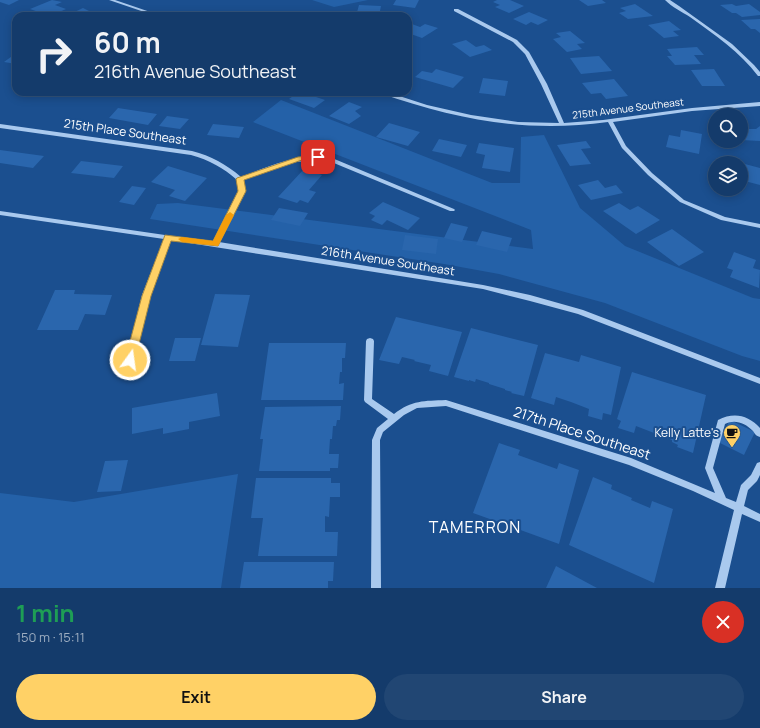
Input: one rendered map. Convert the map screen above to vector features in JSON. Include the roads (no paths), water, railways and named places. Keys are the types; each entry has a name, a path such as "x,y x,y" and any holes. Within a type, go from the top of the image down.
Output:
{"street":[{"path":"111,0 148,12"},
{"path":"667,0 690,15 737,51 760,75"},
{"path":"456,10 515,41 527,53 544,84 562,125"},
{"name":"215th Avenue Southeast","path":"396,96 453,112 516,124 562,125 610,122 670,112 760,104"},
{"path":"610,122 624,147 650,174 682,201 723,219 760,226"},
{"name":"215th Place Southeast","path":"0,126 192,153 208,157 228,168 240,179"},
{"path":"215,244 242,191 240,179 301,158 318,157 330,159 452,210"},
{"name":"216th Avenue Southeast","path":"0,213 215,244 483,287 580,312 760,381"},
{"path":"130,360 146,296 168,237"},
{"path":"370,342 368,400 393,418"},
{"name":"217th Place Southeast","path":"376,588 376,440 380,430 393,418 416,406 446,403 631,462 696,488 760,518"},
{"path":"723,501 709,468 721,422 726,419 739,418 752,425 760,434"},
{"path":"720,588 744,488 754,478 760,466"}],"place":[{"name":"Kelly Latte's","path":"732,448"}],"district":[{"name":"TAMERRON","path":"475,527"}]}
